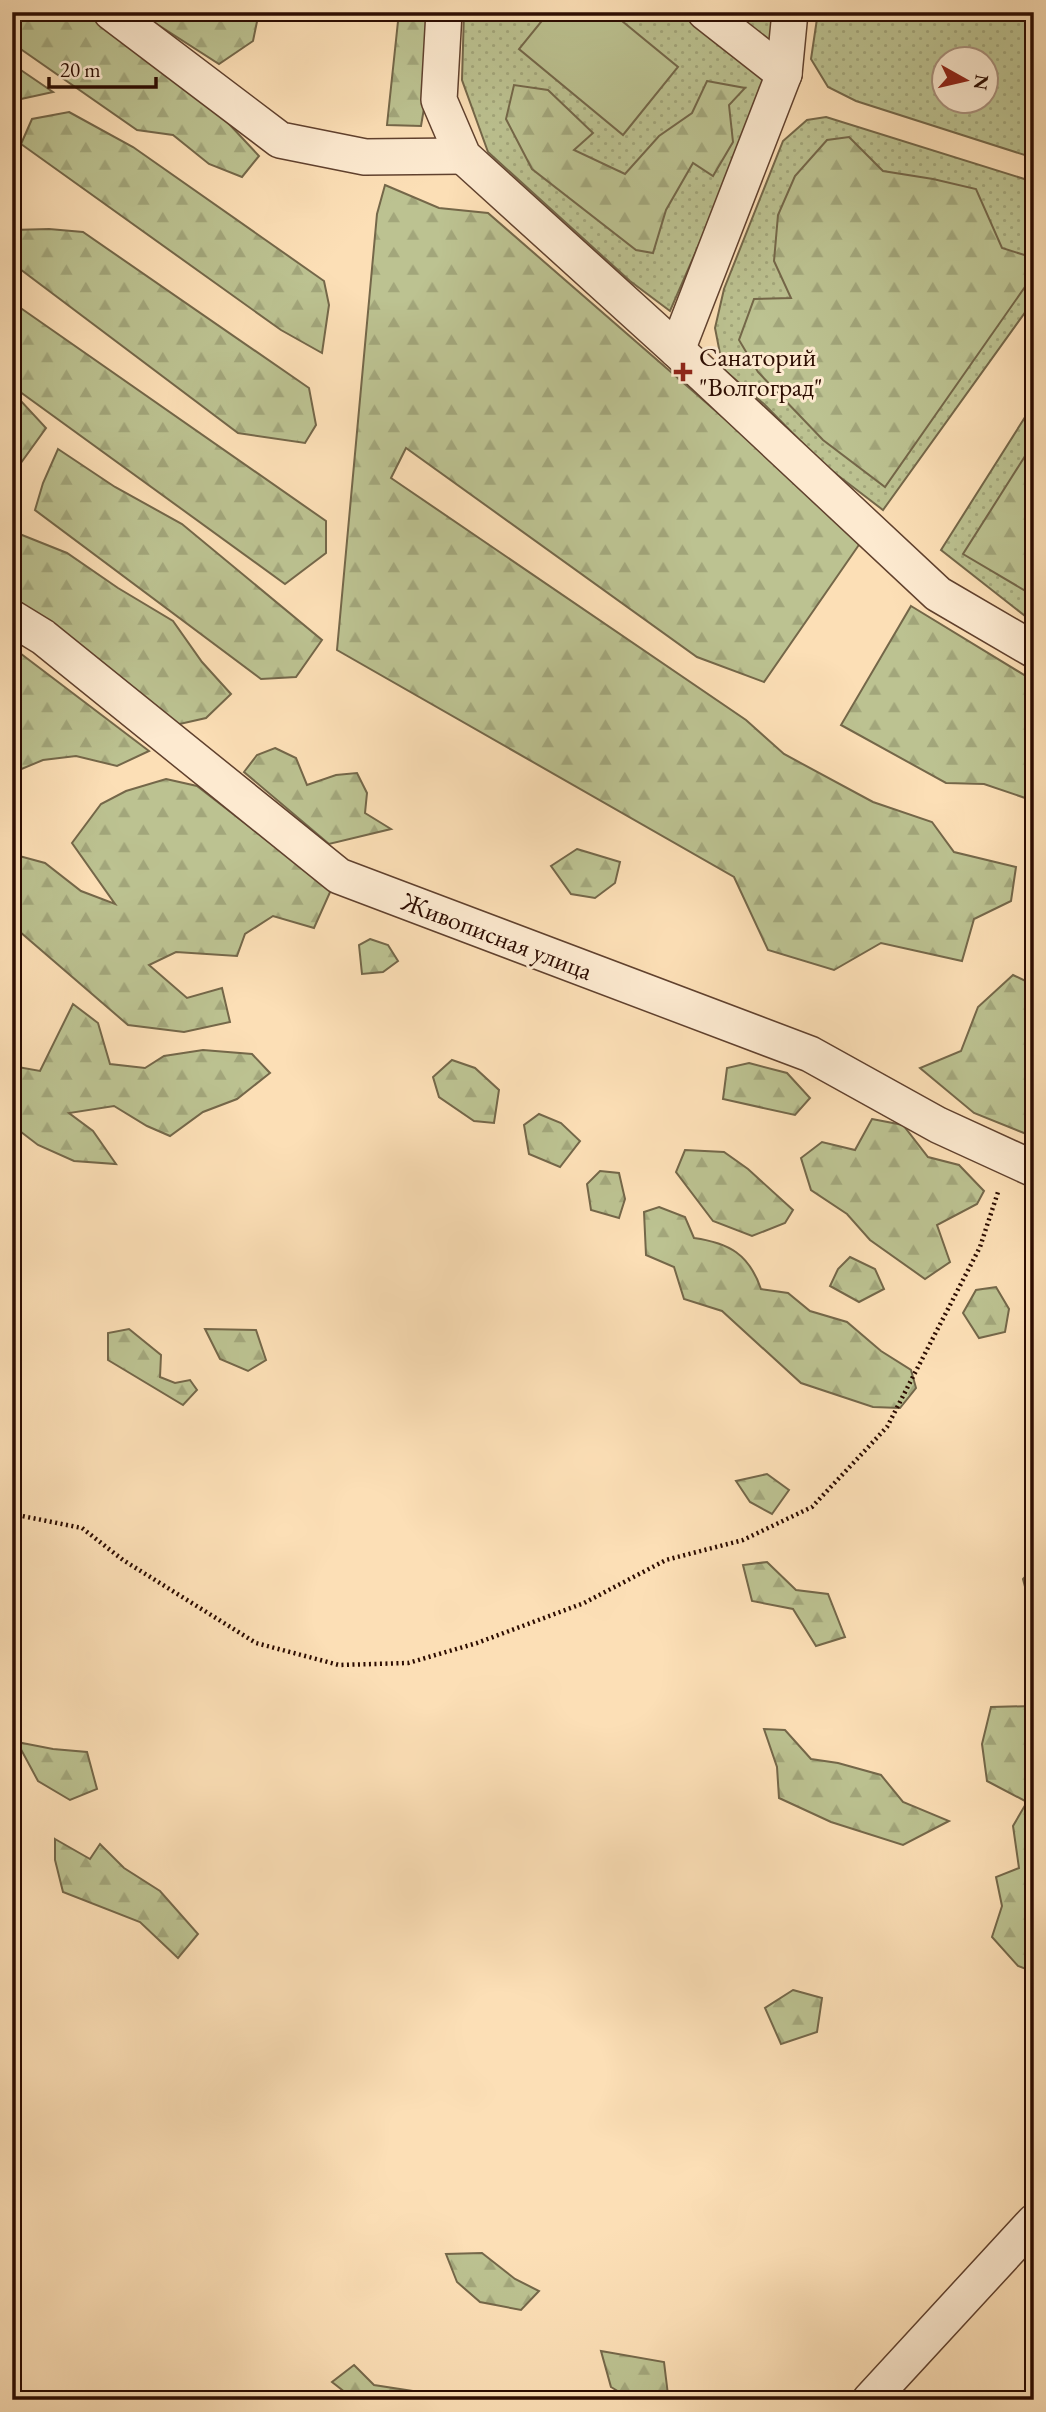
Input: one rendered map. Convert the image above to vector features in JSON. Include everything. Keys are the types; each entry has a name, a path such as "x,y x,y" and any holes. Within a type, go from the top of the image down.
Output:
{"street":[{"path":"111,12 280,140 365,157 463,156"},
{"path":"444,12 439,100 463,156 677,350 938,594 1034,650"},
{"path":"705,12 784,74"},
{"path":"677,350 784,74 790,12"},
{"name":"Живописная улица","path":"12,618 43,638 339,876 810,1054 938,1125 1021,1163"},
{"path":"870,2400 1034,2222"}],"path":[{"path":"12,1514 82,1528 123,1560 256,1643 339,1665 408,1663 477,1643 584,1603 666,1560 743,1540 812,1507 887,1427 1021,1163"}],"green space":[{"path":"12,12 89,12 215,109 259,156 242,177 209,164 173,135 137,130 12,43"},
{"path":"138,12 259,12 253,41 219,64"},
{"path":"399,12 437,12 421,126 387,125"},
{"path":"464,12 782,12 764,95 670,311 630,281 488,152 462,80"},
{"path":"549,12 611,12 678,67 623,135 519,49"},
{"path":"818,12 1034,12 1034,158 856,101 828,87 811,59"},
{"path":"12,64 53,92 12,101"},
{"path":"707,81 745,88 729,105 733,142 713,176 693,163 666,210 653,253 636,250 532,169 506,119 514,85 548,90 593,133 574,150 625,174 659,136 692,113"},
{"path":"69,112 133,147 324,281 329,305 322,353 281,330 21,144 32,119"},
{"path":"826,117 1034,182 1034,300 883,510 823,464 764,404 723,369 715,328 724,289 783,141 807,120"},
{"path":"849,137 883,171 976,189 1002,248 1034,258 1034,274 885,487 823,440 758,372 739,340 754,299 791,298 774,261 778,215 795,176 827,140"},
{"path":"385,185 439,208 488,213 863,539 764,682 697,657 406,448 391,478 746,720 784,754 873,802 932,822 954,852 1016,867 1011,901 974,919 962,961 881,943 834,970 768,950 734,877 337,650 377,214"},
{"path":"12,230 83,232 309,388 316,425 305,443 238,433 12,263"},
{"path":"12,302 326,521 326,553 285,584 12,386"},
{"path":"12,397 21,401 46,428 18,467 12,466"},
{"path":"1034,403 1034,623 941,550"},
{"path":"1034,442 1034,596 963,554"},
{"path":"58,449 115,487 182,524 322,640 296,677 261,679 35,510"},
{"path":"12,531 67,553 173,621 202,662 231,694 206,718 171,726 12,600"},
{"path":"911,606 1034,681 1034,801 984,784 946,783 841,725"},
{"path":"12,647 149,751 117,766 76,756 43,760 12,773"},
{"path":"275,748 296,758 307,785 336,775 357,773 367,793 365,813 391,829 329,844 244,772 257,755"},
{"path":"166,779 197,786 331,890 314,928 273,916 245,934 237,956 176,952 149,965 187,998 222,988 230,1022 184,1032 128,1025 12,925 12,854 45,863 81,891 115,904 72,843 101,804 126,791"},
{"path":"577,849 620,862 615,883 595,898 571,894 551,866"},
{"path":"370,939 388,945 398,961 383,972 362,974 359,945"},
{"path":"1013,975 1034,985 1034,1137 974,1113 920,1068 961,1051 978,1007"},
{"path":"73,1004 98,1023 110,1064 145,1068 164,1056 203,1050 252,1054 270,1073 237,1099 203,1112 170,1136 114,1106 69,1113 93,1131 116,1164 74,1161 38,1145 12,1125 12,1066 40,1071"},
{"path":"452,1060 475,1068 499,1090 494,1123 474,1121 439,1097 433,1077"},
{"path":"749,1063 787,1073 810,1098 795,1115 723,1099 727,1068"},
{"path":"539,1114 561,1123 580,1141 560,1167 529,1154 524,1125"},
{"path":"872,1119 903,1125 928,1157 959,1165 984,1191 977,1204 937,1225 950,1262 925,1279 870,1240 847,1214 811,1190 801,1158 822,1142 855,1150"},
{"path":"685,1150 724,1152 748,1169 793,1210 785,1223 752,1236 713,1221 676,1172"},
{"path":"600,1171 619,1173 625,1199 619,1218 591,1210 587,1184"},
{"path":"659,1207 685,1217 694,1238 718,1243 736,1252 750,1267 761,1289 788,1293 810,1311 847,1322 881,1351 911,1370 916,1388 900,1408 873,1407 801,1383 722,1311 684,1299 674,1267 646,1255 644,1212"},
{"path":"850,1257 875,1269 884,1289 859,1302 830,1286 838,1269"},
{"path":"996,1287 1009,1309 1005,1332 979,1338 963,1313 976,1290"},
{"path":"129,1329 161,1355 160,1377 175,1383 190,1380 197,1390 183,1405 108,1360 108,1333"},
{"path":"205,1329 256,1330 266,1360 248,1371 220,1359"},
{"path":"767,1474 789,1490 772,1514 750,1502 736,1481"},
{"path":"767,1562 796,1590 828,1594 845,1637 816,1646 793,1609 752,1601 743,1565"},
{"path":"1034,1567 1034,1642 1030,1606 1023,1579"},
{"path":"1032,1706 1034,1972 1018,1966 992,1937 1002,1906 996,1877 1019,1868 1013,1826 1027,1802 987,1781 982,1744 991,1707"},
{"path":"764,1729 785,1730 811,1759 838,1763 881,1775 903,1802 949,1821 903,1845 831,1822 779,1798 777,1767"},
{"path":"17,1742 87,1752 97,1789 70,1800 38,1781"},
{"path":"55,1839 90,1859 100,1844 124,1868 160,1891 198,1934 178,1958 140,1922 63,1892 55,1860"},
{"path":"793,1990 822,1998 817,2032 781,2044 765,2008"},
{"path":"482,2253 515,2279 539,2291 521,2310 480,2302 457,2282 446,2254"},
{"path":"601,2351 664,2362 668,2395 638,2400 611,2387"},
{"path":"354,2365 374,2385 445,2396 450,2400 355,2400 332,2382"}],"place":[{"name":"Санаторий \"Волгоград\"","path":"683,372"}]}
